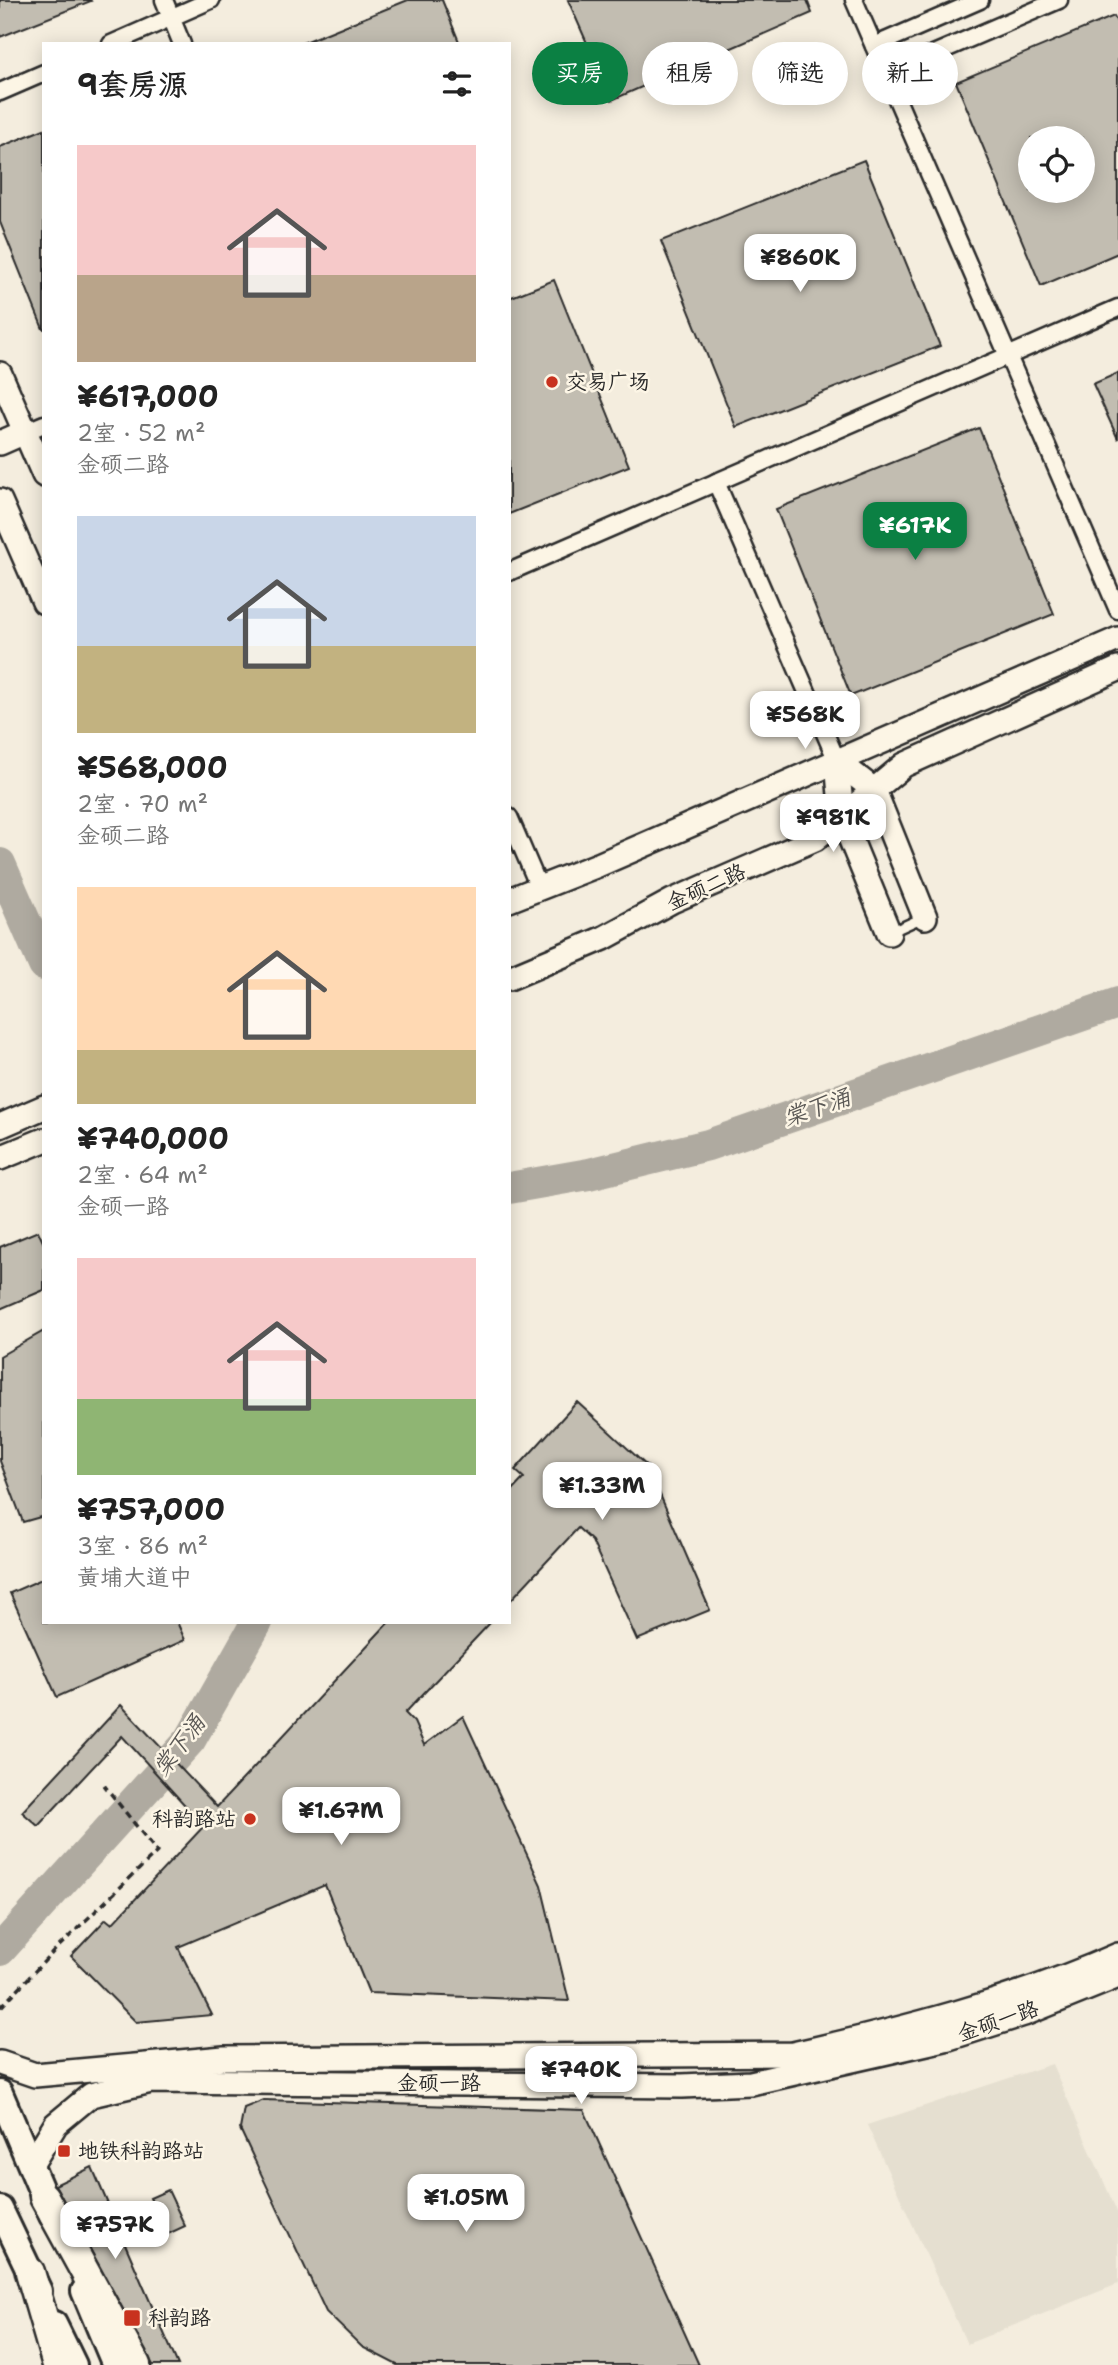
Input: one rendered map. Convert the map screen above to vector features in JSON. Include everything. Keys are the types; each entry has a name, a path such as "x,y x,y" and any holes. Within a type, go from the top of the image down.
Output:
{"highway":[{"path":"44,2197 136,2365"},
{"path":"30,2272 61,2365"}],"main road":[{"path":"0,2093 115,2365"},
{"path":"0,2209 30,2272"}],"street":[{"path":"164,0 181,42"},
{"path":"116,42 211,0"},
{"path":"855,0 872,42"},
{"path":"883,42 980,0"},
{"path":"958,43 1059,0"},
{"path":"0,92 42,74"},
{"path":"900,105 1118,610"},
{"path":"511,571 1118,308"},
{"path":"0,374 34,428 42,466"},
{"path":"0,443 34,428"},
{"path":"716,482 837,761 842,818 889,933"},
{"path":"0,501 42,597"},
{"path":"511,899 598,865 1118,639"},
{"name":"金硕二路","path":"511,977 604,938 686,895 815,839 911,761 1118,669"},
{"path":"837,761 874,790 925,917"},
{"path":"511,822 539,887"},
{"path":"0,1126 42,1108"},
{"path":"0,1158 42,1141"},
{"name":"金硕一路","path":"0,2063 36,2075 224,2058 793,2054 883,2034 962,2011 1118,1955"},
{"name":"金硕一路","path":"31,2165 55,2124 91,2095 151,2081 682,2086 751,2083 949,2038 1024,2014 1118,1976"}],"lane":[{"path":"889,933 925,917"}],"path":[{"path":"1,2007 54,1951 157,1852 104,1785"}],"shaded area":[{"path":"1052,2064 1118,2214 1118,2284 967,2344 867,2125"}],"building":[{"path":"0,0 90,0 91,1 0,37"},
{"path":"408,0 442,0 459,42 305,42"},
{"path":"568,0 807,0 812,13 738,45 738,42 642,42 642,87 628,93 628,42 586,42"},
{"path":"1114,16 1118,24 1118,253 1041,286 958,87 958,81"},
{"path":"42,130 42,327 0,222 0,147"},
{"path":"864,160 940,346 736,427 661,241"},
{"name":"交易广场","path":"554,280 629,466 511,513 511,297"},
{"path":"1118,373 1118,439 1093,384"},
{"path":"979,428 1054,614 851,696 776,509"},
{"path":"38,1231 42,1240 42,1291 0,1309 0,1247"},
{"path":"42,1332 42,1517 23,1522 0,1461 0,1356"},
{"path":"577,1402 648,1467 710,1610 637,1640 592,1541 578,1528 511,1600 511,1492 524,1478 515,1470"},
{"path":"42,1579 42,1624 178,1624 185,1640 57,1697 10,1593"},
{"path":"387,1624 489,1624 405,1713 414,1722 424,1745 463,1716 541,1885 569,2001 369,1993 325,1885 178,1947 212,2015 136,2022 71,1956 106,1919 112,1924 204,1826 122,1736 38,1826 22,1812 121,1705 217,1807"},
{"path":"264,2100 584,2110 699,2365 397,2365 362,2347 326,2312 240,2129 244,2108"},
{"name":"科韵路","path":"92,2167 178,2365 153,2365 55,2185"},
{"path":"168,2190 185,2226 168,2234 150,2198"}],"waterway":[{"path":"0,864 42,960"},
{"name":"棠下涌","path":"511,1188 589,1174 708,1145 1118,1003"},
{"name":"棠下涌","path":"0,1950 190,1740 256,1624"}],"place":[{"name":"交易广场","path":"552,382"},
{"name":"科韵路站","path":"250,1819"},
{"name":"地铁科韵路站","path":"64,2151"},
{"name":"科韵路","path":"132,2318"}]}
